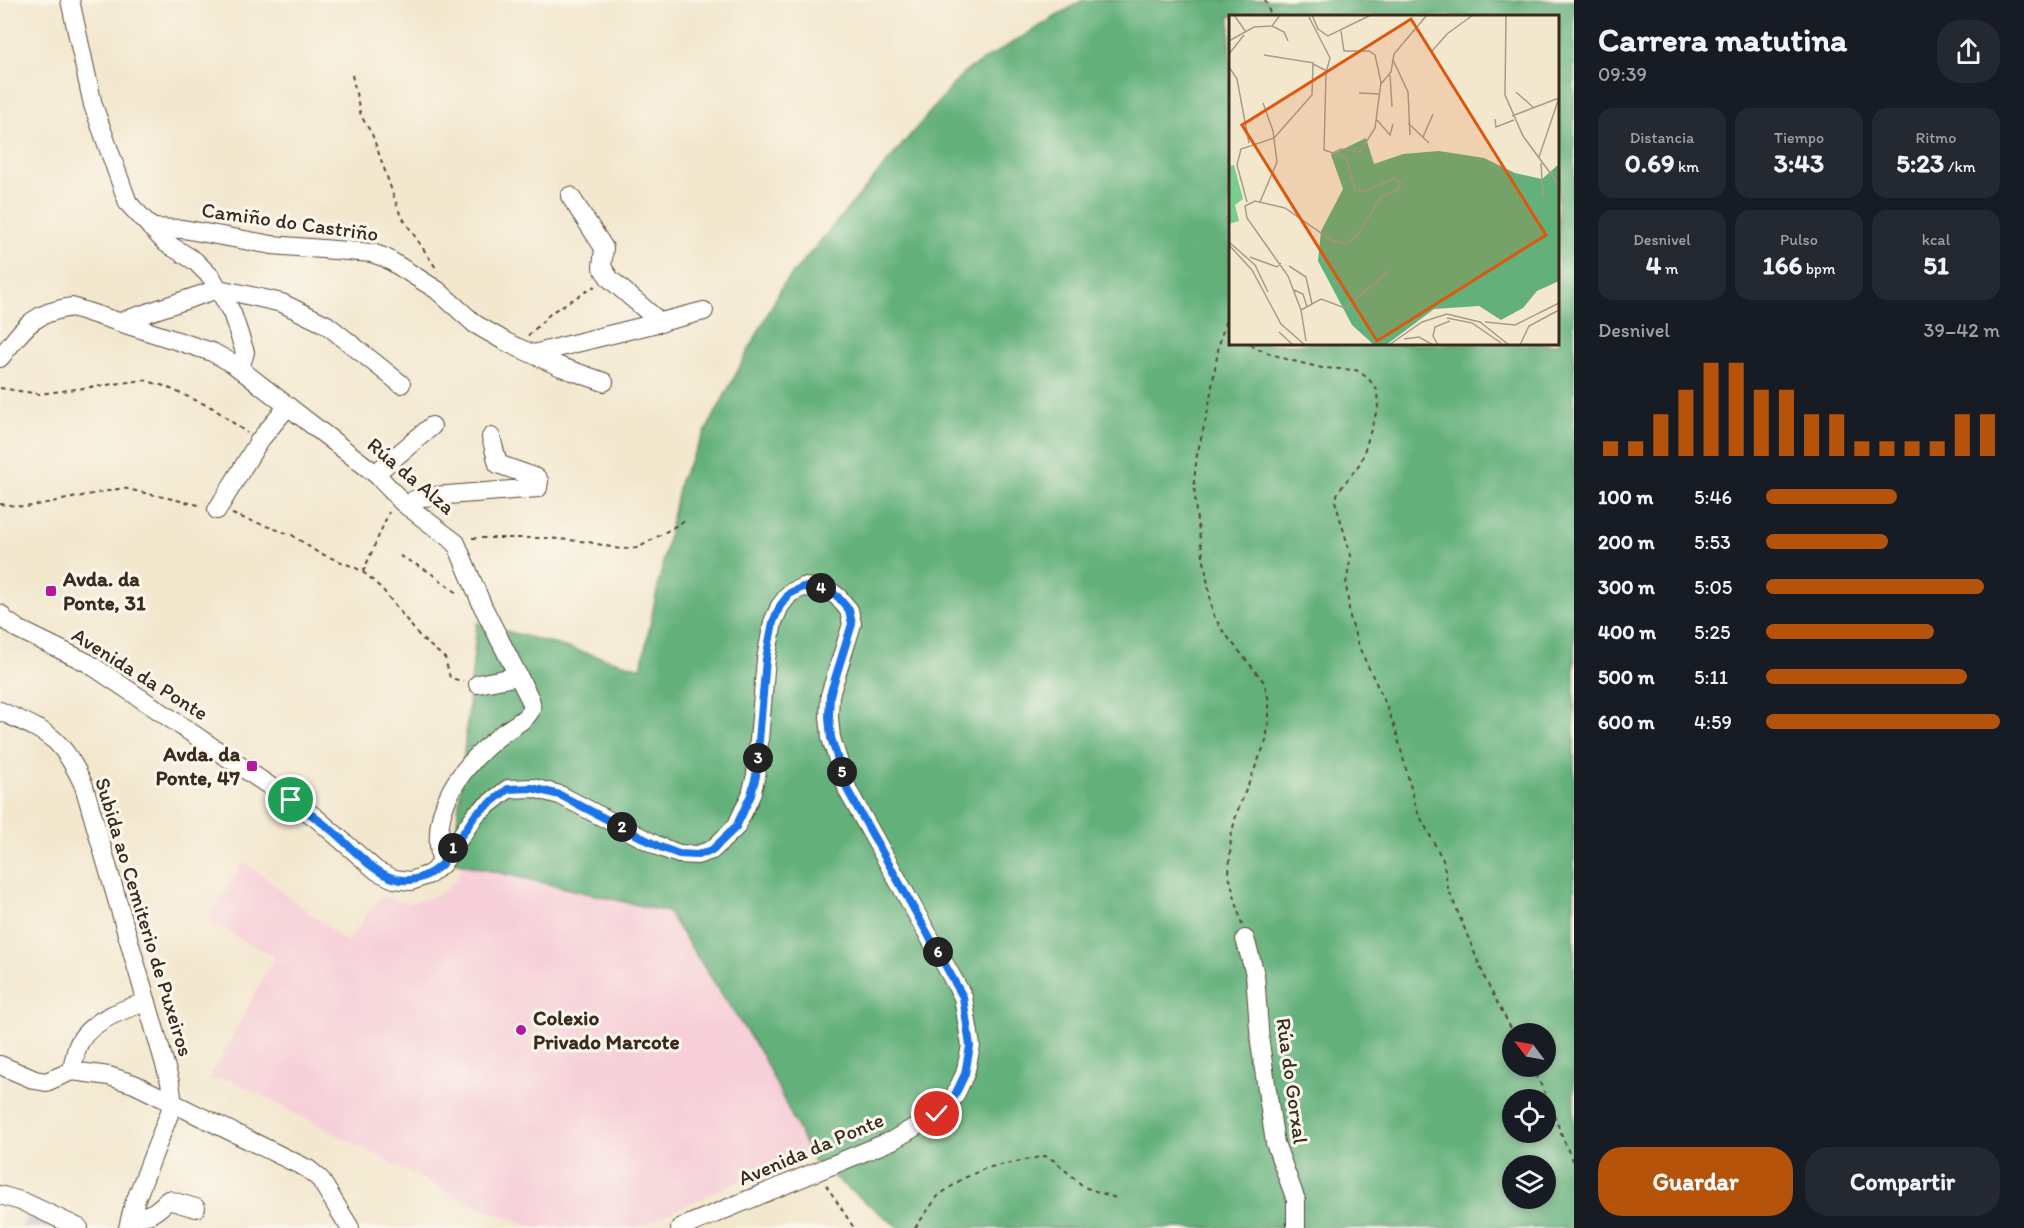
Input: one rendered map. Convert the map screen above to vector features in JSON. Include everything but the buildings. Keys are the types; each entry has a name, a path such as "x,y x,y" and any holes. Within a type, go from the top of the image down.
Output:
{"street":[{"path":"70,0 93,105 128,203 166,243 195,261 212,278 232,314 244,352 240,369"},
{"path":"570,196 604,248 602,267 607,274 661,323"},
{"name":"Camiño do Castriño","path":"151,228 183,229 272,245 372,253 386,258 437,290 474,324 561,367 604,382"},
{"path":"120,322 218,289 282,303 327,324 401,384"},
{"name":"Rúa da Alza","path":"0,358 27,324 49,310 72,307 212,352 240,369 377,475 402,501 456,543 480,600 530,699 531,709 471,762 450,790 441,816 438,848 442,864"},
{"path":"526,351 661,323 704,311"},
{"path":"217,510 259,441 288,406"},
{"path":"377,475 382,468 432,426"},
{"path":"402,501 422,497 537,488 539,481 537,478 498,464 494,456 491,437"},
{"name":"Avenida da Ponte","path":"0,615 18,629 88,663 217,750 321,822 377,871 394,879 411,881 430,874 442,864 476,814 508,789 532,788 560,795 660,847 679,854 697,855 712,850 736,827 751,795 756,776 766,659 773,622 780,606 790,593 803,587 827,589 838,597 849,610 852,624 830,695 831,738 848,791 963,997 970,1046 965,1074 954,1097 937,1114 893,1140 681,1228"},
{"path":"478,684 509,678 517,674"},
{"name":"Subida ao Cemiterio de Puxeiros","path":"0,711 45,732 60,744 84,786 170,1082 173,1104"},
{"name":"Rúa do Gorxal","path":"1245,939 1255,974 1260,1043 1275,1143 1296,1200 1296,1228"},
{"path":"72,1071 78,1046 92,1029 104,1019 118,1012 147,1002"},
{"path":"0,1065 35,1080 46,1082 72,1071 109,1076 134,1084 308,1169 320,1179 350,1228"},
{"path":"130,1222 173,1104"},
{"path":"0,1195 50,1212 79,1228"},
{"path":"130,1222 146,1217 168,1200 196,1208"}],"path":[{"path":"1265,0 1271,15"},
{"path":"352,75 361,117 372,134 400,214 439,272"},
{"path":"526,351 552,312 592,290 607,274"},
{"path":"1229,307 1219,345 1208,410 1197,455 1194,482 1196,514 1213,614 1222,630 1264,682 1269,701 1266,741 1237,812 1231,836 1229,875 1245,939"},
{"path":"1252,345 1289,360 1322,368 1356,370 1368,378 1377,390 1378,407 1361,462 1338,492 1335,501 1351,556 1346,585 1350,617 1358,645 1396,731 1417,811 1443,860 1448,888 1486,981 1508,1023"},
{"path":"0,388 39,394 144,380 164,386 213,408 259,441"},
{"path":"0,504 26,507 123,488 260,522 292,535 317,552 363,572 383,590 421,638 445,658 450,678 478,684"},
{"path":"363,572 402,501"},
{"path":"456,543 464,538 548,538 589,542 620,549 638,548 684,521"},
{"path":"400,556 428,571 468,599 480,600"},
{"path":"1537,1077 1574,1165"},
{"path":"915,1228 938,1196 962,1179 986,1168 1045,1156 1055,1161 1084,1187 1116,1198"},
{"path":"817,1171 854,1228"}],"shaded area":[{"name":"Colexio Privado Marcote","path":"469,846 739,902 827,1141 636,1228 535,1228 472,1205 231,1080 209,1080 274,957 206,921 244,861 346,942 381,896 408,903 433,897 447,889 459,876"},
{"path":"29,1212 59,1228 22,1228"}],"green space":[{"path":"1083,0 1574,0 1574,1228 899,1228 814,1162 762,1055 668,912 453,862 477,623 641,668 680,480 783,285 964,72"}],"place":[{"name":"Avda. da Ponte, 31","path":"51,591"},
{"name":"Avda. da Ponte, 47","path":"252,766"},
{"name":"Colexio Privado Marcote","path":"521,1030"}],"route":[{"path":"291,800 315,817 377,871 402,881 421,878 436,870 476,814 508,789 532,788 560,795 660,847 679,854 697,855 712,850 736,827 751,795 756,776 766,659 773,622 780,606 790,593 803,587 816,586 827,589 838,597 849,610 852,624 830,695 829,717 831,738 848,791 963,997 970,1046 965,1074 954,1097 937,1114"}]}
